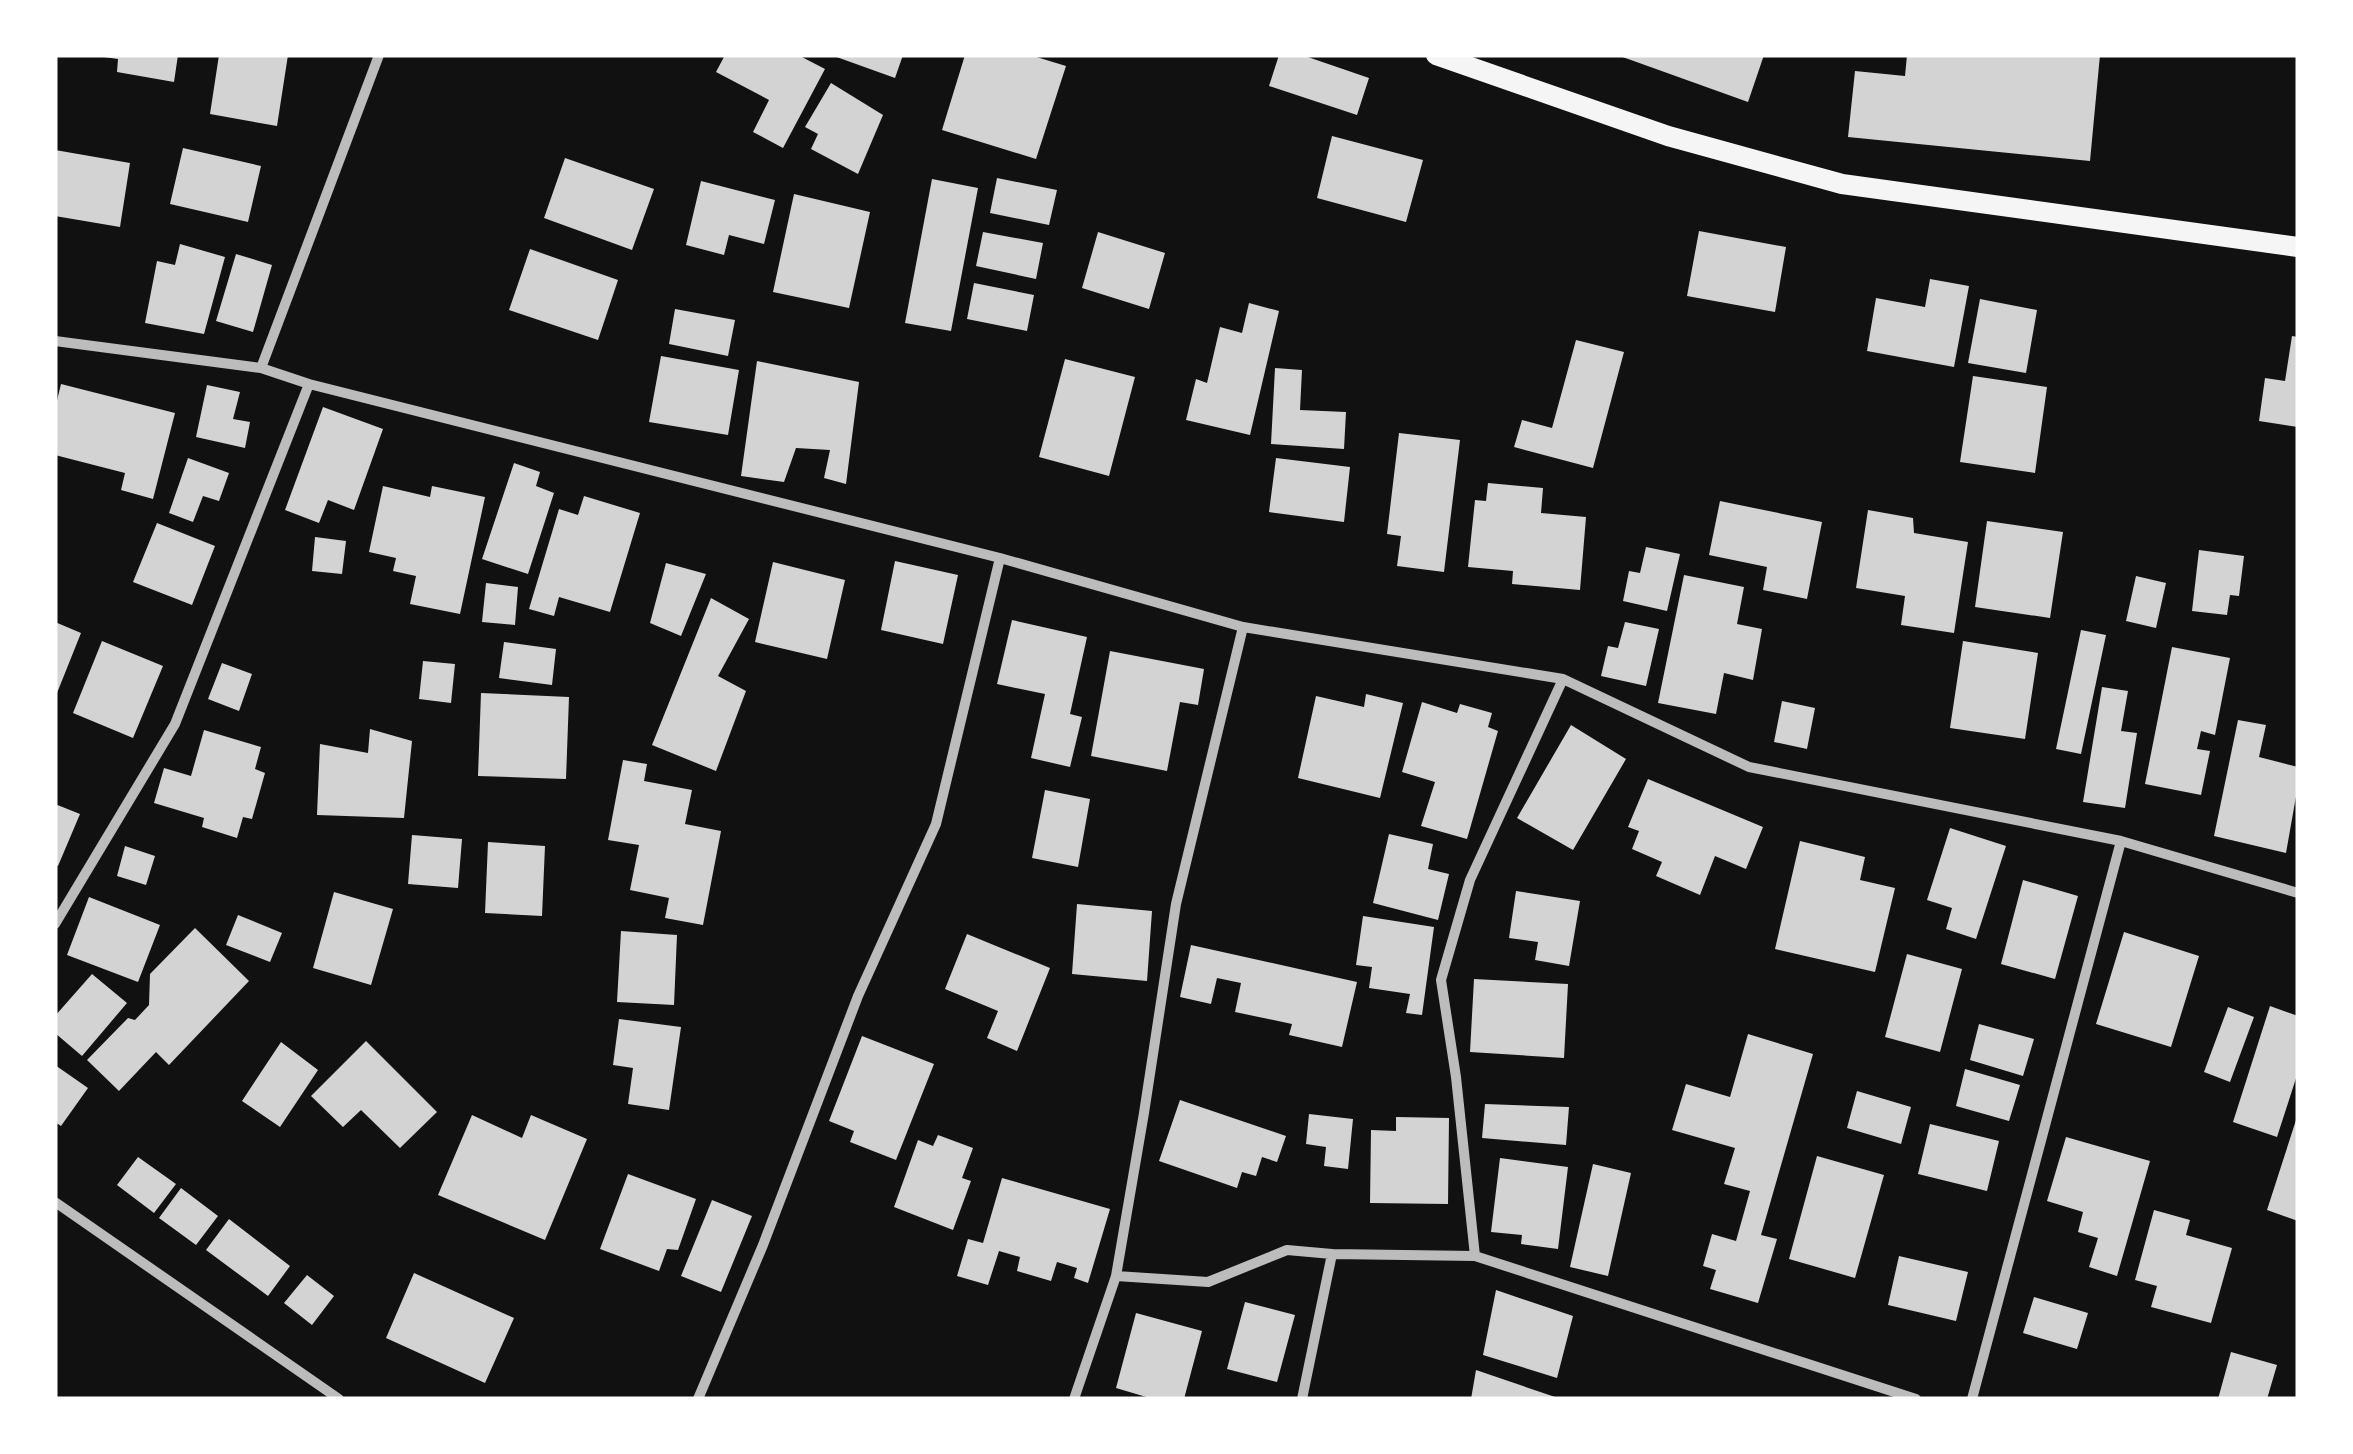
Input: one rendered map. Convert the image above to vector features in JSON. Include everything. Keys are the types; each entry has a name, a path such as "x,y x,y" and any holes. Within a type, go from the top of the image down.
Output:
{"main road":[{"path":"1436,55 1668,136 1842,184 2298,247"}],"street":[{"path":"262,368 379,55"},
{"path":"55,341 262,368 309,384 1000,558 1244,627 1563,679 1749,767 2121,841 2298,893"},
{"path":"55,924 174,724 309,384"},
{"path":"698,1399 763,1245 858,996 936,824 1000,558"},
{"path":"1074,1399 1116,1276 1176,904 1244,627"},
{"path":"1476,1256 1441,980 1470,880 1563,679"},
{"path":"1972,1399 2121,841"},
{"path":"55,1202 339,1399"},
{"path":"1116,1276 1208,1282 1286,1250 1476,1256 1916,1399"},
{"path":"1302,1399 1332,1254"}],"building":[{"path":"104,55 178,55 174,82 117,72 118,59"},
{"path":"219,55 288,55 277,126 210,114"},
{"path":"725,55 798,55 825,69 783,148 753,132 769,100 716,72"},
{"path":"831,55 903,55 895,78"},
{"path":"965,55 1030,55 1066,66 1036,159 942,130"},
{"path":"1279,55 1302,55 1369,78 1357,115 1269,86"},
{"path":"1617,55 1764,55 1748,102"},
{"path":"1907,55 2100,55 2090,161 1848,137 1855,71 1905,76"},
{"path":"831,83 883,115 858,174 811,149 818,134 805,127"},
{"path":"1332,136 1423,160 1406,222 1317,198"},
{"path":"183,148 261,166 248,222 170,204"},
{"path":"55,150 130,163 120,227 55,216"},
{"path":"565,158 654,189 632,250 544,218"},
{"path":"997,178 1057,190 1049,225 990,213"},
{"path":"932,179 978,188 951,331 905,323"},
{"path":"701,181 775,200 764,244 729,235 724,255 686,245"},
{"path":"794,194 870,212 849,308 773,292"},
{"path":"1699,231 1786,247 1775,312 1687,296"},
{"path":"983,232 1043,243 1036,279 976,266"},
{"path":"1098,232 1165,253 1149,309 1082,288"},
{"path":"180,244 225,257 204,334 145,323 157,261 175,265"},
{"path":"530,249 618,280 598,340 509,310"},
{"path":"236,254 272,265 253,332 216,321"},
{"path":"1930,279 1969,286 1954,367 1867,351 1876,298 1925,307"},
{"path":"974,283 1034,295 1027,331 967,319"},
{"path":"1980,299 2037,310 2026,373 1968,363"},
{"path":"1249,303 1279,311 1250,435 1186,420 1196,379 1207,383 1220,327 1242,333"},
{"path":"675,309 735,320 728,356 669,344"},
{"path":"2292,336 2298,337 2298,427 2259,421 2265,378 2285,381"},
{"path":"1576,340 1624,352 1593,468 1514,447 1522,420 1552,428"},
{"path":"661,356 739,370 728,435 649,422"},
{"path":"1065,359 1135,377 1109,476 1039,457"},
{"path":"757,361 859,382 846,484 824,478 830,450 796,448 784,482 741,476"},
{"path":"1275,368 1302,370 1300,410 1346,412 1344,449 1271,444"},
{"path":"1973,376 2047,387 2035,473 1960,462"},
{"path":"61,384 175,413 153,499 121,490 125,473 55,455 55,409"},
{"path":"207,385 240,392 233,419 250,422 245,448 196,437"},
{"path":"323,407 383,429 354,510 328,500 319,523 285,510"},
{"path":"1399,433 1460,440 1444,572 1397,566 1401,536 1387,534"},
{"path":"188,458 229,473 219,501 203,496 193,522 169,513"},
{"path":"1276,458 1350,467 1344,522 1269,512"},
{"path":"514,463 540,472 536,486 554,493 528,574 482,559"},
{"path":"1488,483 1543,488 1541,513 1586,517 1580,590 1512,584 1513,571 1468,567 1475,500 1486,501"},
{"path":"383,486 430,497 432,486 485,497 460,614 410,604 416,576 393,571 396,558 369,552"},
{"path":"584,496 640,513 610,612 559,597 554,616 529,609 559,509 578,515"},
{"path":"1720,501 1822,522 1807,599 1763,590 1767,567 1709,555"},
{"path":"1868,510 1913,518 1914,533 1968,542 1954,633 1901,625 1905,596 1856,588"},
{"path":"1987,521 2063,532 2050,618 1975,607"},
{"path":"157,523 215,546 192,605 133,582"},
{"path":"315,537 346,541 342,574 312,571"},
{"path":"1646,547 1680,554 1667,611 1623,601 1629,571 1640,573"},
{"path":"2199,550 2244,556 2239,596 2230,595 2227,615 2192,611"},
{"path":"895,561 958,575 943,644 881,630"},
{"path":"773,562 845,580 827,659 755,642"},
{"path":"666,563 706,574 681,636 650,623"},
{"path":"1684,575 1744,587 1737,624 1762,629 1753,680 1724,673 1716,714 1658,703"},
{"path":"2136,576 2166,583 2156,628 2126,621"},
{"path":"486,583 518,587 515,625 482,622"},
{"path":"711,598 749,619 718,676 746,691 716,771 652,745"},
{"path":"1012,620 1087,637 1070,714 1082,717 1070,767 1031,758 1045,694 997,684"},
{"path":"55,622 81,633 55,698"},
{"path":"1625,622 1659,629 1646,686 1601,676 1608,646 1618,648"},
{"path":"2081,630 2106,635 2081,754 2056,749"},
{"path":"102,641 163,666 133,738 73,713"},
{"path":"1963,641 2038,653 2025,739 1950,728"},
{"path":"504,642 556,649 552,685 499,678"},
{"path":"2172,647 2230,658 2215,735 2201,731 2197,749 2210,751 2201,795 2145,784"},
{"path":"1110,651 1204,669 1198,705 1180,702 1167,771 1091,756"},
{"path":"423,661 455,664 451,703 419,699"},
{"path":"222,663 252,674 239,711 208,699"},
{"path":"2102,687 2128,691 2121,731 2137,733 2125,808 2083,802"},
{"path":"481,693 569,697 566,779 478,776"},
{"path":"1366,694 1403,703 1380,798 1298,778 1316,696 1364,707"},
{"path":"1782,701 1815,708 1807,749 1774,742"},
{"path":"1422,702 1457,713 1460,704 1492,713 1488,727 1498,731 1467,839 1421,826 1435,782 1402,772"},
{"path":"2238,720 2266,725 2259,757 2298,767 2286,853 2214,836"},
{"path":"1571,725 1626,759 1573,850 1517,818"},
{"path":"370,729 412,741 404,818 317,815 320,744 368,753"},
{"path":"204,730 261,747 255,769 265,773 252,819 243,817 237,838 202,827 204,818 154,803 164,768 191,776"},
{"path":"623,760 647,764 644,781 692,790 685,824 721,831 703,925 665,918 669,898 630,890 639,845 608,840"},
{"path":"1648,779 1763,827 1746,869 1715,856 1700,895 1656,876 1662,862 1632,849 1639,831 1628,827"},
{"path":"1045,790 1090,799 1078,867 1032,858"},
{"path":"55,804 80,814 58,866 55,865"},
{"path":"1950,828 2006,846 1976,939 1946,929 1952,908 1927,900"},
{"path":"1389,834 1433,844 1428,869 1449,874 1438,920 1373,903"},
{"path":"412,835 462,839 458,888 408,884"},
{"path":"1800,841 1865,857 1860,880 1895,888 1875,972 1775,949"},
{"path":"488,842 545,846 542,916 485,913"},
{"path":"125,846 155,856 146,885 117,876"},
{"path":"2023,880 2078,896 2055,979 2001,964"},
{"path":"1516,891 1580,901 1569,966 1535,960 1538,942 1509,938"},
{"path":"334,892 393,909 371,985 313,968"},
{"path":"89,897 160,925 138,982 67,955"},
{"path":"1077,904 1152,911 1147,981 1072,974"},
{"path":"238,915 282,933 270,962 226,945"},
{"path":"1363,916 1434,927 1422,1015 1406,1013 1410,994 1369,988 1372,967 1356,965"},
{"path":"195,928 249,981 169,1065 156,1052 119,1091 87,1060 128,1018 135,1020 149,1005 150,974"},
{"path":"621,931 677,935 674,1005 617,1002"},
{"path":"2124,932 2199,956 2171,1047 2096,1024"},
{"path":"967,934 1050,968 1017,1051 987,1038 998,1011 945,989"},
{"path":"1191,945 1357,982 1342,1047 1289,1035 1292,1024 1235,1012 1241,983 1217,978 1211,1004 1180,997"},
{"path":"1907,954 1962,969 1940,1052 1885,1037"},
{"path":"92,974 127,1003 82,1056 55,1033 55,1016"},
{"path":"1474,979 1568,984 1564,1058 1470,1052"},
{"path":"2270,1006 2298,1016 2298,1072 2277,1137 2233,1122"},
{"path":"2228,1007 2254,1017 2230,1082 2204,1072"},
{"path":"619,1019 681,1027 669,1110 628,1104 633,1068 613,1065"},
{"path":"1979,1024 2034,1039 2023,1076 1970,1060"},
{"path":"1748,1034 1813,1054 1761,1235 1777,1239 1758,1303 1710,1289 1716,1270 1703,1266 1712,1234 1736,1241 1750,1191 1724,1184 1735,1148 1672,1130 1686,1084 1730,1097"},
{"path":"862,1036 934,1064 896,1160 850,1142 854,1131 829,1121"},
{"path":"366,1041 437,1112 400,1148 361,1110 343,1127 311,1096"},
{"path":"281,1042 318,1070 280,1127 242,1101"},
{"path":"55,1065 88,1088 61,1126 55,1122"},
{"path":"1965,1069 2020,1085 2009,1121 1956,1106"},
{"path":"1857,1091 1911,1107 1901,1144 1847,1128"},
{"path":"1180,1100 1286,1136 1277,1162 1262,1157 1256,1176 1242,1172 1237,1188 1159,1161"},
{"path":"1485,1104 1569,1107 1566,1145 1482,1138"},
{"path":"1309,1114 1353,1119 1348,1169 1324,1166 1326,1147 1306,1144"},
{"path":"472,1115 522,1138 531,1115 587,1139 545,1240 438,1195"},
{"path":"1396,1117 1449,1118 1448,1204 1370,1203 1371,1130 1396,1131"},
{"path":"2298,1117 2298,1221 2267,1210"},
{"path":"1930,1124 1999,1141 1987,1191 1918,1174"},
{"path":"938,1135 973,1148 962,1178 971,1181 953,1230 894,1207 918,1140 933,1146"},
{"path":"2066,1137 2150,1161 2117,1276 2089,1267 2098,1238 2078,1232 2083,1212 2047,1201"},
{"path":"1817,1156 1884,1175 1855,1278 1789,1259"},
{"path":"138,1157 176,1184 154,1213 117,1185"},
{"path":"1500,1158 1568,1167 1558,1249 1521,1244 1522,1235 1491,1232"},
{"path":"1593,1164 1631,1173 1608,1276 1570,1267"},
{"path":"628,1174 696,1199 678,1250 667,1249 659,1271 600,1249"},
{"path":"1002,1178 1110,1209 1088,1283 1074,1278 1077,1268 1057,1262 1051,1281 1017,1271 1020,1257 999,1251 988,1285 957,1276 968,1239 983,1243"},
{"path":"181,1188 218,1216 196,1245 159,1218"},
{"path":"712,1200 752,1216 721,1292 681,1276"},
{"path":"2154,1210 2190,1220 2186,1235 2232,1248 2211,1323 2151,1307 2157,1286 2135,1280"},
{"path":"229,1219 290,1266 268,1296 206,1250"},
{"path":"1899,1256 1968,1272 1956,1321 1888,1305"},
{"path":"414,1273 514,1318 485,1383 386,1338"},
{"path":"307,1275 334,1296 312,1325 284,1303"},
{"path":"1496,1290 1573,1316 1557,1378 1483,1355"},
{"path":"2034,1297 2088,1313 2077,1349 2023,1333"},
{"path":"1245,1302 1295,1315 1277,1382 1227,1369"},
{"path":"1136,1313 1202,1331 1184,1399 1153,1399 1116,1388"},
{"path":"2231,1352 2277,1365 2267,1399 2218,1399"},
{"path":"1476,1370 1558,1398 1558,1399 1471,1399"}]}
